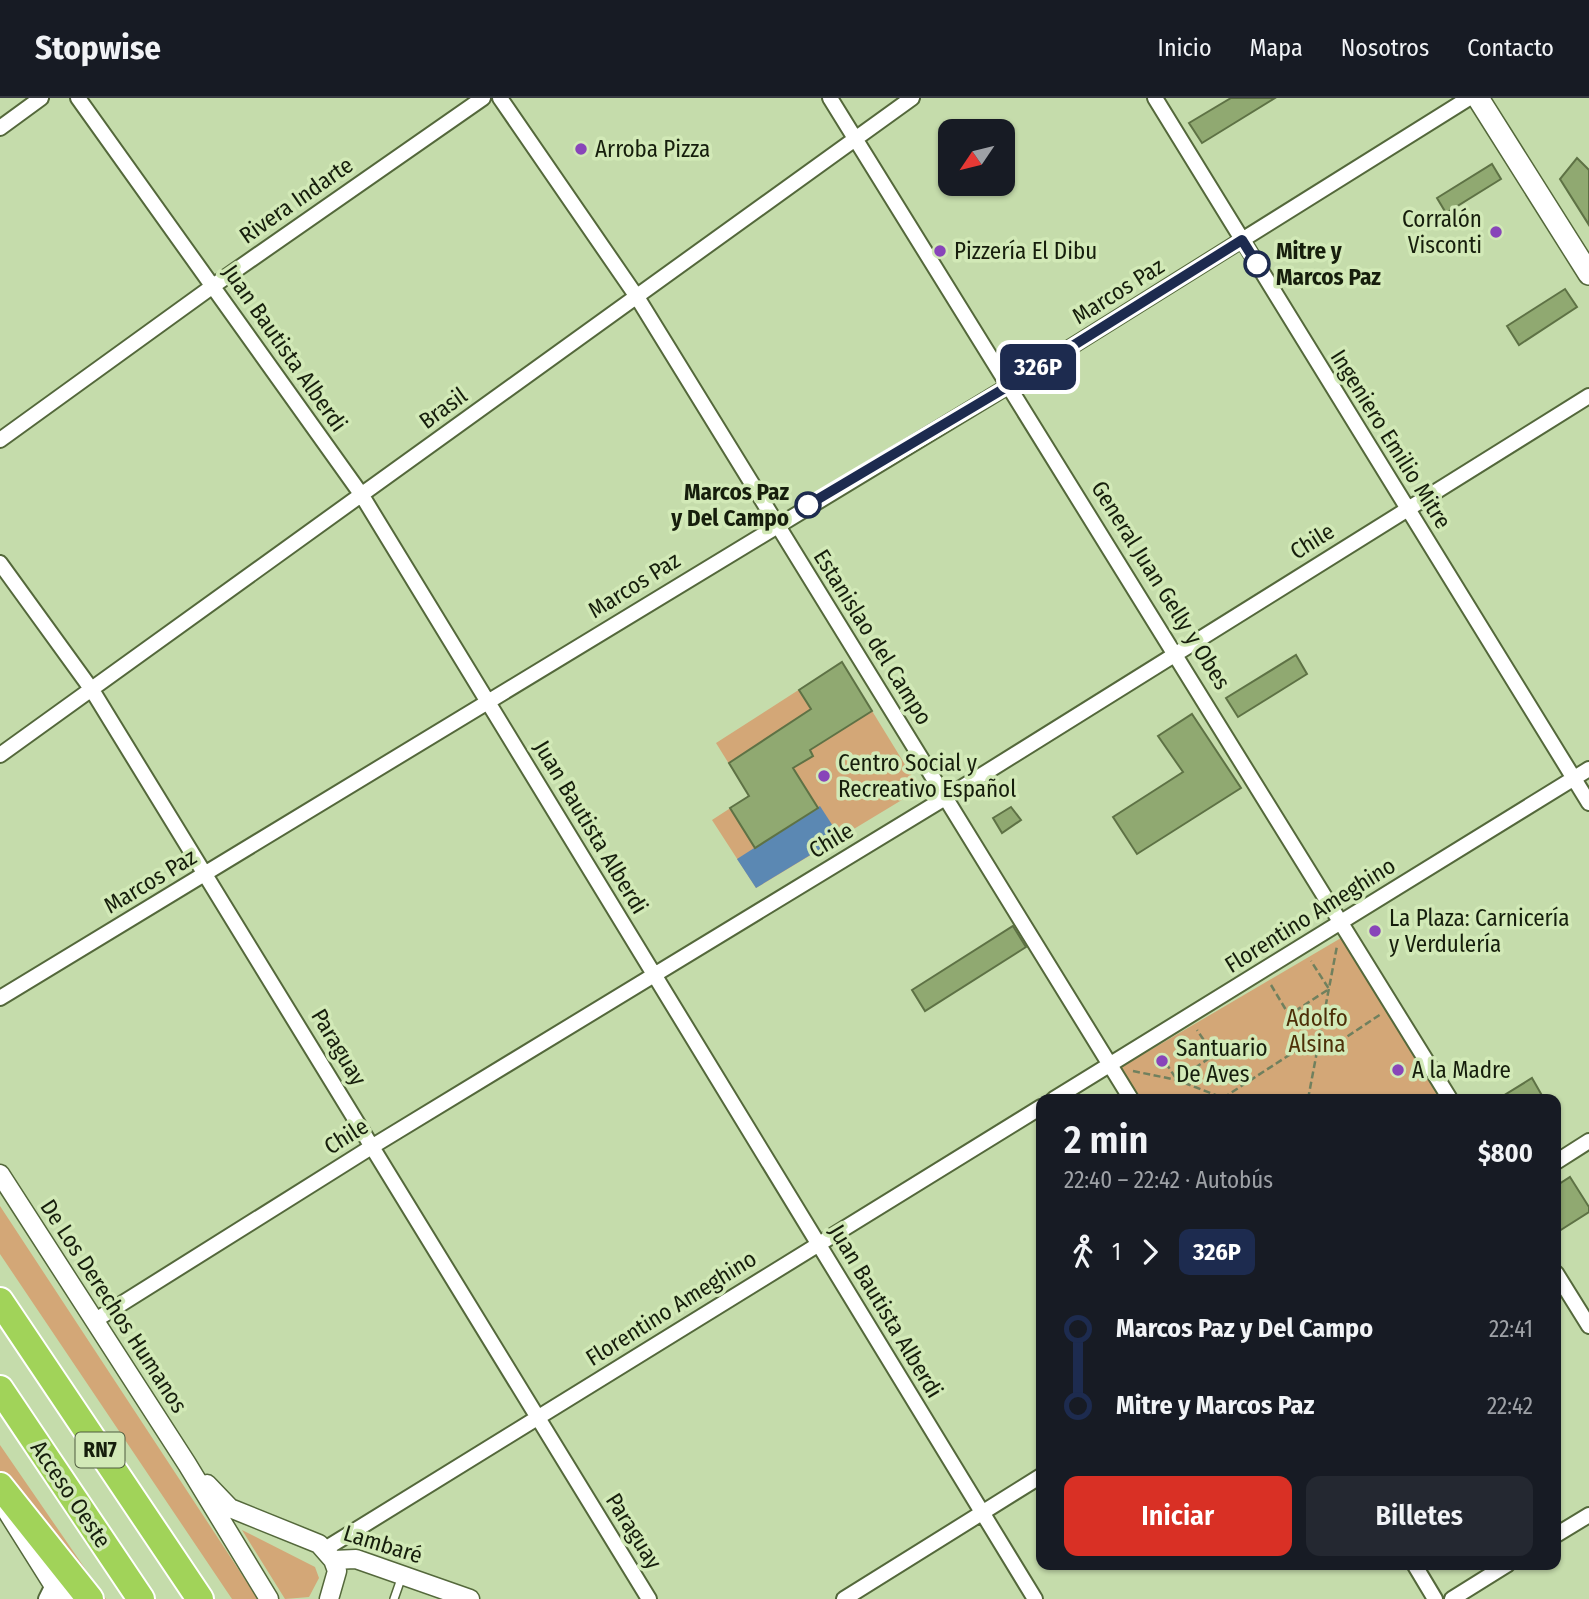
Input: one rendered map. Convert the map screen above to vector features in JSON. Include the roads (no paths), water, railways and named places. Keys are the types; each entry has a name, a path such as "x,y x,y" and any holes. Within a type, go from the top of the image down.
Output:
{"highway":[{"name":"RN7","path":"0,1301 200,1599"},
{"name":"Acceso Oeste","path":"0,1389 141,1599"},
{"path":"0,1486 90,1599"}],"main road":[{"path":"1478,98 1587,263"}],"street":[{"path":"0,128 41,98"},
{"name":"Juan Bautista Alberdi","path":"78,98 361,494 1035,1599"},
{"name":"Rivera Indarte","path":"0,440 212,286 483,98"},
{"name":"Estanislao del Campo","path":"500,98 637,297 1128,1094"},
{"name":"General Juan Gelly y Obes","path":"830,98 857,137 1447,1094"},
{"name":"Brasil","path":"0,755 912,98"},
{"name":"Ingeniero Emilio Mitre","path":"1154,98 1589,803"},
{"name":"Marcos Paz","path":"0,998 777,523 1010,385 1469,98"},
{"name":"Chile","path":"94,1321 373,1146 945,798 1589,396"},
{"name":"Paraguay","path":"0,563 92,691 649,1599"},
{"name":"Florentino Ameghino","path":"1062,1094 1589,769"},
{"name":"Florentino Ameghino","path":"329,1554 537,1417 1036,1110"},
{"path":"1561,1158 1589,1141"},
{"name":"De Los Derechos Humanos","path":"0,1174 187,1464 269,1599"},
{"path":"1561,1281 1589,1326"},
{"name":"De Los Derechos Humanos","path":"187,1464 230,1507 246,1515"},
{"path":"844,1599 1036,1478"},
{"path":"0,1500 54,1594"},
{"name":"Lambaré","path":"246,1515 329,1554 356,1559 470,1599"},
{"path":"1561,1532 1589,1515"},
{"path":"329,1554 337,1570 329,1599"},
{"path":"1418,1570 1435,1599"},
{"path":"1452,1599 1498,1570"}],"lane":[{"path":"394,1599 402,1575"}],"water":[{"path":"820,806 840,837 756,888 737,859"}],"place":[{"name":"Arroba Pizza","path":"581,149"},
{"name":"Corralón Visconti","path":"1496,232"},
{"name":"Pizzería El Dibu","path":"940,251"},
{"name":"Mitre y Marcos Paz","path":"1257,264"},
{"name":"Marcos Paz y Del Campo","path":"808,505"},
{"name":"Centro Social y Recreativo Español","path":"824,776"},
{"name":"La Plaza: Carnicería y Verdulería","path":"1375,931"},
{"name":"Santuario De Aves","path":"1162,1061"},
{"name":"A la Madre","path":"1398,1070"}],"park label":[{"name":"Adolfo Alsina","path":"1317,1031"}]}
